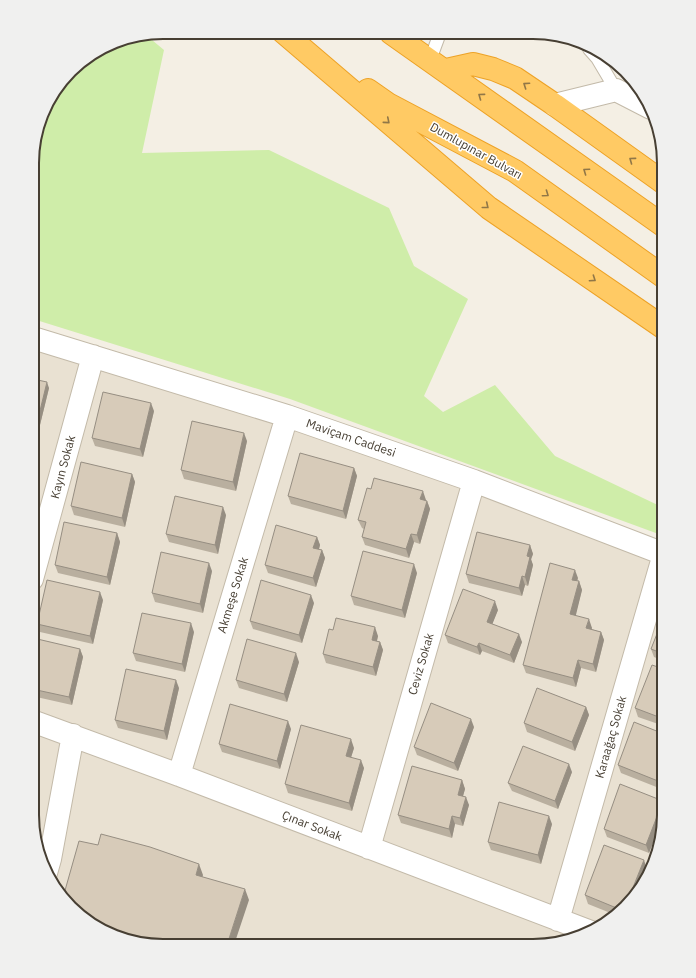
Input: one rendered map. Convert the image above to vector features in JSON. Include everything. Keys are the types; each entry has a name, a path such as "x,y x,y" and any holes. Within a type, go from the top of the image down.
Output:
{"highway":[{"path":"291,39 489,208 657,323"},
{"name":"Dumlupınar Bulvarı","path":"293,39 388,104 515,171 657,272"},
{"path":"400,39 657,221"},
{"path":"438,65 473,64 493,69 515,78 657,178"}],"street":[{"path":"555,105 616,90 641,103"},
{"name":"Maviçam Caddesi","path":"39,340 288,416 474,481 657,551"},
{"name":"Kayın Sokak","path":"39,532 93,356"},
{"name":"Akmeşe Sokak","path":"179,775 288,416"},
{"name":"Ceviz Sokak","path":"369,848 474,481"},
{"name":"Karaağaç Sokak","path":"558,920 657,578"},
{"name":"Çınar Sokak","path":"39,723 179,775 582,929"},
{"path":"49,862 73,735"}],"lane":[{"path":"438,65 440,39"},
{"path":"596,56 616,90"}],"shaded area":[{"path":"39,340 657,552 657,823 655,840 644,870 626,897 602,918 588,926 558,937 541,939 146,938 138,937 108,926 81,908 60,884 52,870 41,840 39,823"}],"green space":[{"path":"151,39 164,50 142,153 269,150 389,208 414,266 468,299 424,396 443,412 495,385 555,456 657,505 657,533 290,399 39,321 39,163 41,138 48,115 60,94 70,81 94,60 115,48 138,41"}],"building":[{"path":"39,380 47,382 39,415"},
{"path":"103,392 151,403 140,449 92,438"},
{"path":"192,421 244,433 233,482 181,470"},
{"path":"300,453 354,468 343,511 288,496"},
{"path":"81,462 132,474 122,518 71,506"},
{"path":"374,478 423,491 420,499 427,501 417,535 411,534 406,549 362,537 366,522 358,520 367,488 371,489"},
{"path":"175,496 223,507 215,545 166,534"},
{"path":"64,522 117,533 107,577 55,565"},
{"path":"276,525 317,537 313,548 322,550 313,578 265,565"},
{"path":"477,532 530,545 527,556 530,557 525,577 522,576 519,588 466,574"},
{"path":"363,551 414,564 402,610 351,596"},
{"path":"161,552 209,563 200,604 152,593"},
{"path":"550,563 575,570 572,580 579,581 570,614 589,619 586,628 601,632 593,664 578,660 573,678 523,665"},
{"path":"47,580 100,592 90,636 39,624 39,615"},
{"path":"261,580 311,595 299,635 250,621"},
{"path":"463,589 495,601 487,622 519,634 510,655 479,643 477,647 445,635"},
{"path":"142,613 191,623 182,664 133,653"},
{"path":"336,618 375,627 372,640 380,642 373,667 323,654 329,629 333,630"},
{"path":"657,634 657,651 651,649"},
{"path":"39,639 80,649 69,697 39,691"},
{"path":"247,639 296,653 284,694 236,680"},
{"path":"652,665 657,667 657,716 635,708"},
{"path":"126,669 176,680 164,731 115,720"},
{"path":"537,688 586,707 572,742 524,723"},
{"path":"431,703 471,719 454,763 414,747"},
{"path":"230,704 288,721 277,761 219,744"},
{"path":"634,722 657,731 657,781 618,765"},
{"path":"301,725 351,739 346,756 361,760 349,803 285,784"},
{"path":"523,746 569,764 555,801 508,783"},
{"path":"412,766 462,780 458,795 466,797 460,818 452,816 449,829 398,815"},
{"path":"620,784 657,799 657,817 646,845 604,829"},
{"path":"499,802 549,816 538,855 488,842"},
{"path":"101,834 150,847 199,864 196,875 245,889 229,939 163,939 138,937 108,926 94,918 81,908 65,890 79,841 98,845"},
{"path":"604,845 644,860 633,888 615,908 585,895"}]}
